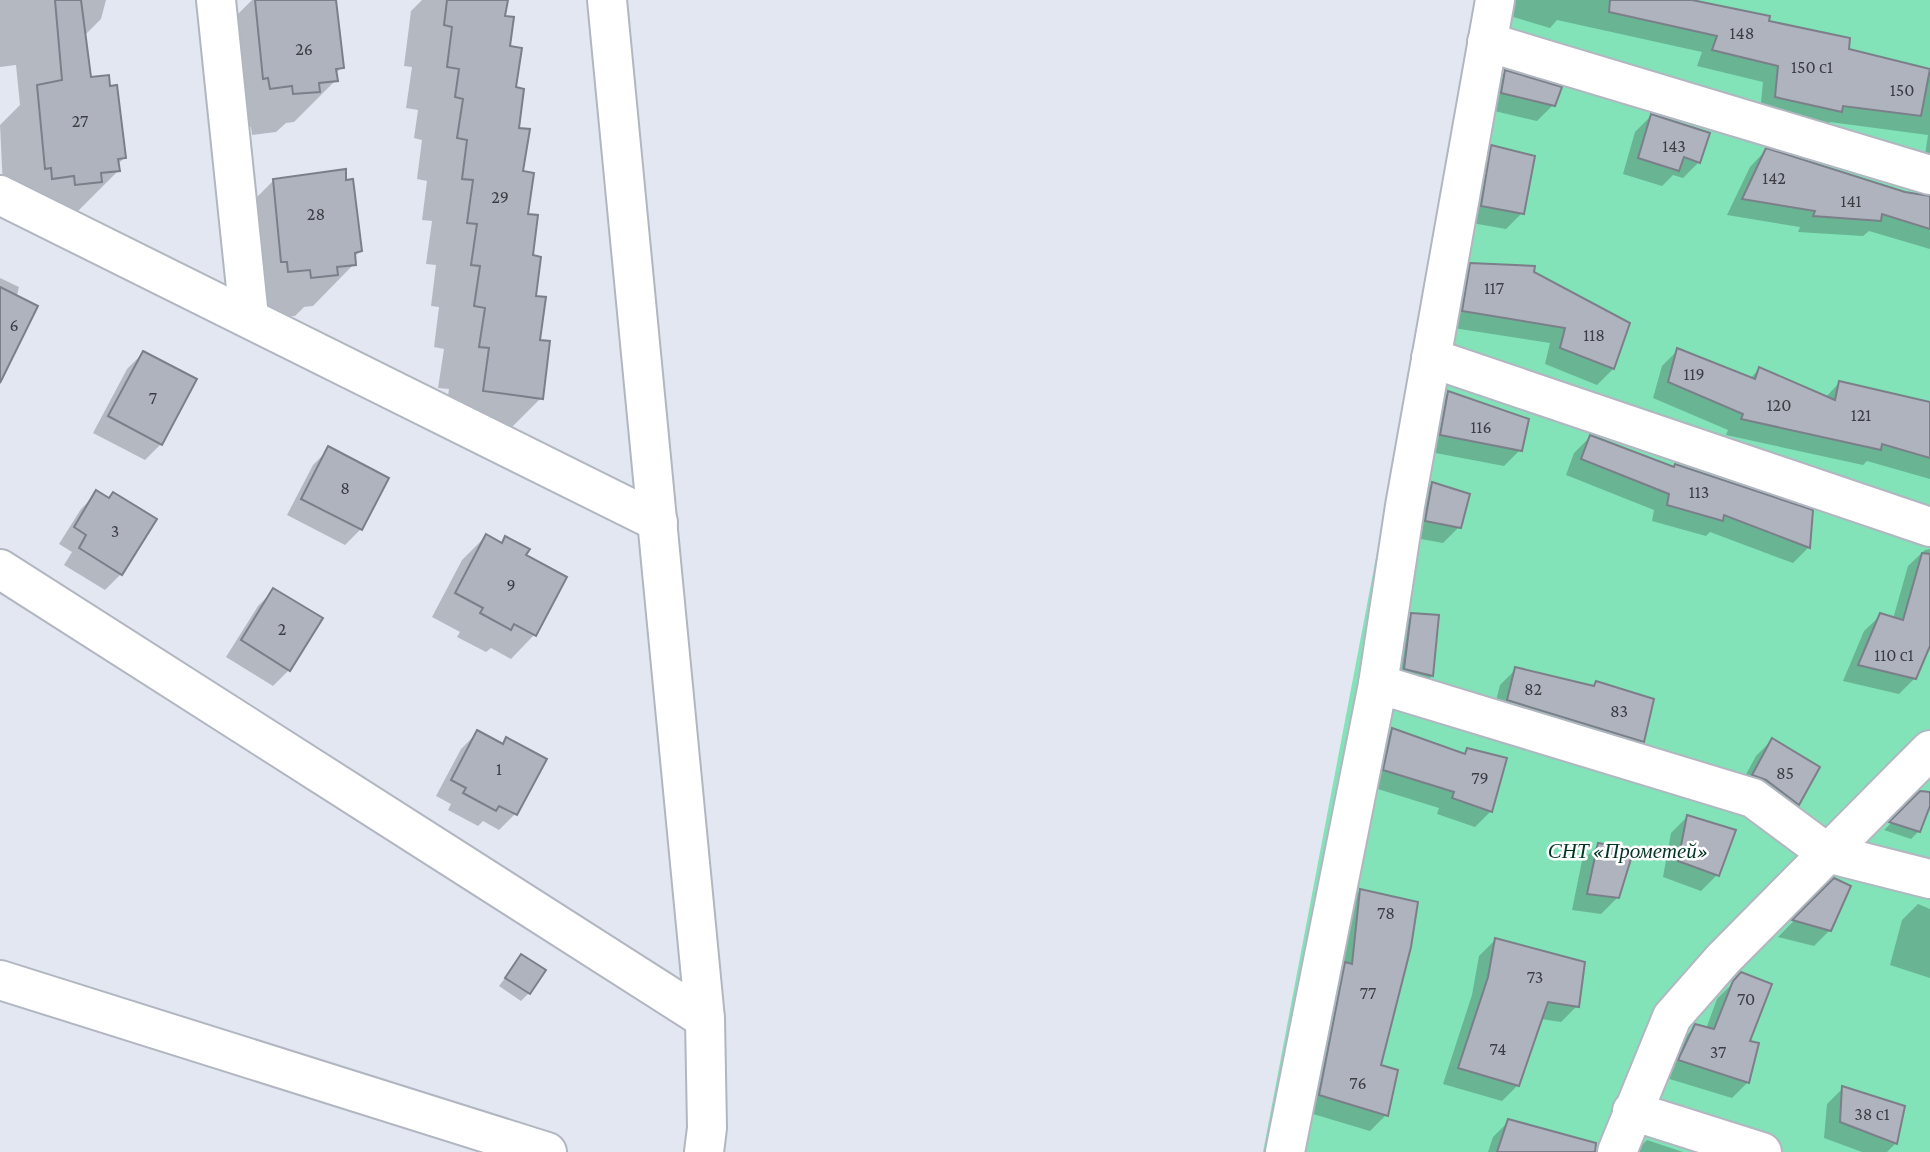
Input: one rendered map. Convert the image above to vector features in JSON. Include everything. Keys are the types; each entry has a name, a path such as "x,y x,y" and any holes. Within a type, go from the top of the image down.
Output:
{"street":[{"path":"216,0 249,317"},
{"path":"607,0 705,1019 707,1128 704,1152"},
{"path":"1285,1152 1378,684 1431,358 1495,0"},
{"path":"1487,41 1930,175"},
{"path":"0,195 658,522"},
{"path":"1431,358 1930,527"},
{"path":"0,569 705,1019"},
{"path":"1378,684 1753,798 1827,853 1930,879"},
{"path":"1617,1152 1672,1017 1723,959 1930,750"},
{"path":"0,980 547,1152"},
{"path":"1632,1111 1762,1152"}],"green space":[{"name":"СНТ «Прометей»","path":"1482,0 1930,0 1930,1152 1263,1152"}],"building":[{"path":"55,0 81,0 91,77 109,75 110,86 117,85 126,158 118,159 120,171 101,173 102,182 75,185 74,176 52,179 51,168 45,169 37,85 62,80"},
{"path":"255,0 336,0 344,68 336,69 338,81 319,83 320,92 293,94 292,86 270,89 268,78 263,79"},
{"path":"447,0 508,0 505,16 514,17 510,46 522,48 516,87 524,89 519,128 530,129 523,171 534,173 528,214 538,215 533,255 541,257 536,296 546,297 540,340 550,341 543,399 483,391 489,348 479,347 485,308 474,306 480,266 471,265 477,224 467,223 473,180 462,179 467,140 457,138 463,99 455,97 459,69 447,67 452,27 444,25"},
{"path":"1610,0 1692,0 1770,16 1769,21 1850,38 1849,49 1930,69 1921,116 1843,106 1842,112 1775,97 1778,66 1712,50 1717,36 1609,12"},
{"path":"1505,70 1562,87 1555,106 1501,93"},
{"path":"1651,114 1710,133 1700,163 1684,157 1679,171 1638,158"},
{"path":"1491,145 1535,156 1524,214 1481,206"},
{"path":"1766,148 1905,192 1930,196 1930,229 1882,214 1881,221 1813,216 1815,211 1742,199"},
{"path":"346,169 346,180 353,179 362,251 355,253 356,265 337,267 338,275 311,278 310,270 288,272 287,262 281,262 273,179"},
{"path":"1470,263 1535,266 1534,272 1630,323 1614,369 1560,348 1565,328 1462,311"},
{"path":"0,287 38,306 0,383"},
{"path":"1677,348 1755,379 1759,367 1835,400 1839,381 1930,402 1930,458 1882,444 1881,450 1741,419 1743,414 1668,382"},
{"path":"143,351 197,379 162,445 108,416"},
{"path":"1448,391 1529,419 1522,451 1440,435"},
{"path":"1590,435 1674,467 1675,464 1813,510 1810,548 1724,515 1723,521 1667,505 1669,494 1581,459"},
{"path":"328,446 389,478 362,530 301,499"},
{"path":"1432,482 1470,494 1461,528 1425,521"},
{"path":"96,490 109,498 113,492 157,519 122,575 79,548 86,535 74,527"},
{"path":"486,534 502,543 505,536 530,549 526,555 567,577 536,636 514,624 511,630 480,613 483,608 455,593"},
{"path":"1922,553 1930,554 1930,646 1916,679 1858,665 1880,613 1903,620"},
{"path":"273,588 323,618 290,671 241,640"},
{"path":"1411,613 1439,615 1433,676 1404,669"},
{"path":"1515,667 1594,686 1596,681 1654,699 1644,742 1507,700"},
{"path":"1392,728 1465,754 1467,748 1507,758 1492,812 1452,798 1454,792 1383,770"},
{"path":"477,730 503,744 506,737 547,759 517,815 499,806 496,811 463,793 466,788 451,780"},
{"path":"1772,738 1820,767 1799,805 1766,780 1752,775"},
{"path":"1920,791 1930,792 1930,806 1920,832 1889,822"},
{"path":"1687,815 1736,830 1719,876 1678,861"},
{"path":"1598,843 1634,849 1619,898 1587,894"},
{"path":"1834,878 1851,886 1831,931 1792,920"},
{"path":"1360,889 1418,902 1411,947 1381,1065 1398,1070 1388,1116 1319,1095 1345,962 1352,964"},
{"path":"1495,938 1585,962 1579,1007 1548,1002 1519,1086 1458,1068 1488,977"},
{"path":"521,954 546,970 530,994 505,978"},
{"path":"1741,972 1772,984 1750,1041 1759,1043 1749,1083 1678,1060 1695,1024 1714,1029 1733,981"},
{"path":"1842,1086 1905,1106 1897,1144 1840,1122"},
{"path":"1508,1119 1596,1143 1595,1152 1497,1152"}]}
